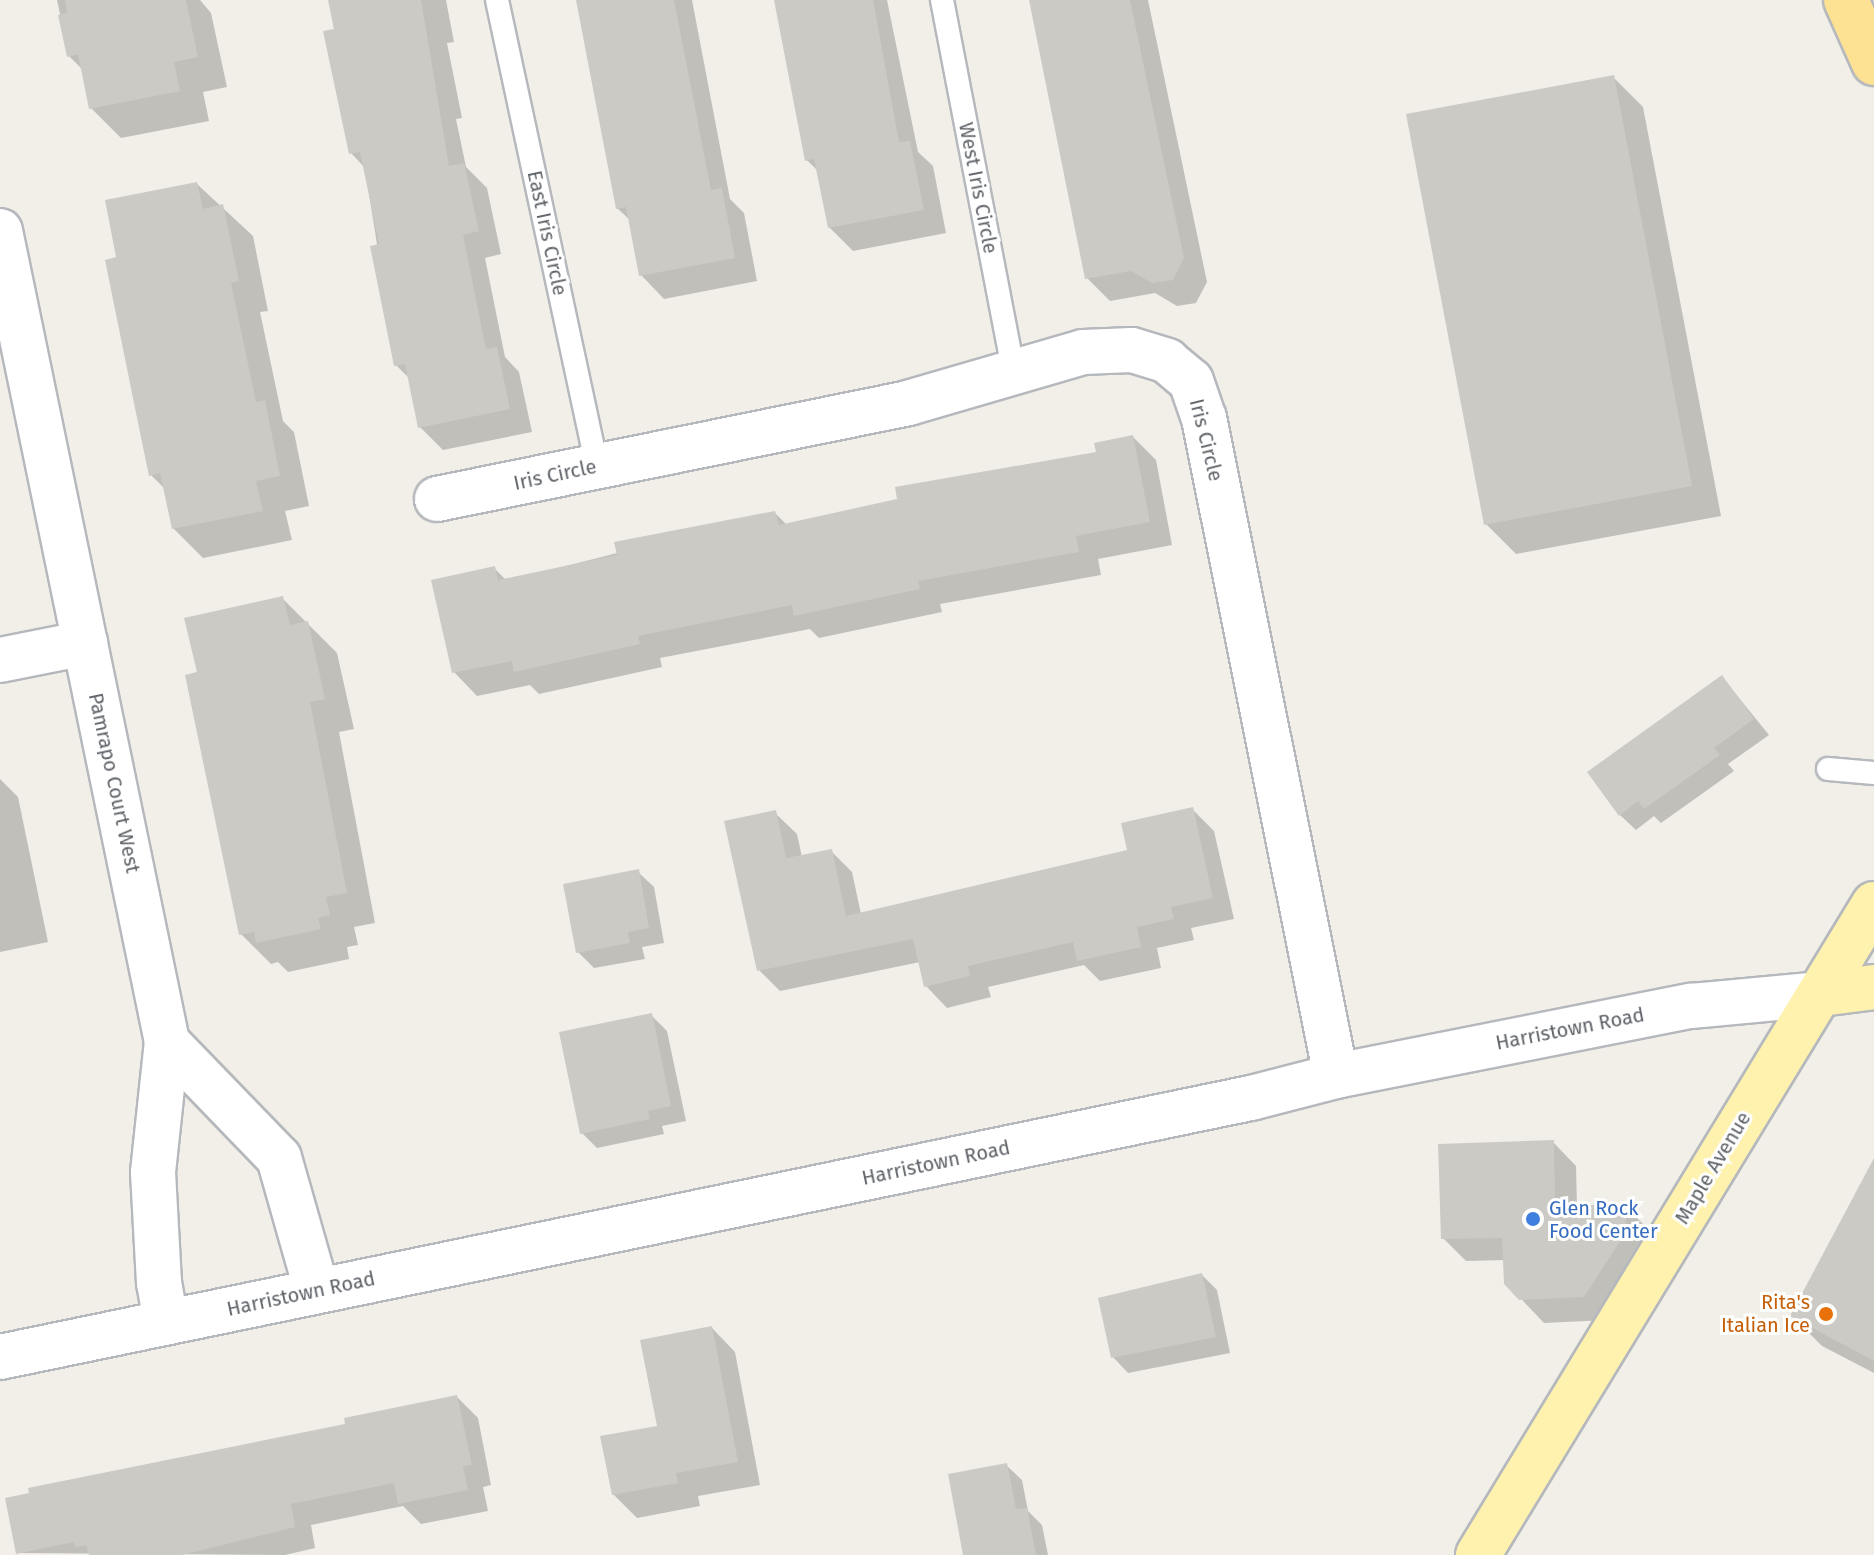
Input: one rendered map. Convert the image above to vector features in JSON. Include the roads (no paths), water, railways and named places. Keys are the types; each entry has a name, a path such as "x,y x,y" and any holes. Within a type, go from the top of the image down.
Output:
{"highway":[{"path":"1846,0 1874,63"}],"main road":[{"name":"Maple Avenue","path":"1478,1555 1874,904"},
{"name":"Harristown Road","path":"1821,994 1874,987"}],"street":[{"name":"Pamrapo Court West","path":"0,231 167,1042"},
{"name":"Iris Circle","path":"437,499 908,403 1014,375 1083,352 1132,350 1167,361 1191,381 1204,418 1336,1076"},
{"path":"0,660 85,643"},
{"name":"Harristown Road","path":"0,1357 1336,1076 1691,1006 1821,994"},
{"path":"167,1042 279,1158 317,1291"},
{"path":"166,1322 159,1283 153,1172 167,1042"}],"lane":[{"name":"East Iris Circle","path":"497,0 597,466"},
{"name":"West Iris Circle","path":"942,0 1014,375"},
{"path":"1828,769 1874,773"}],"place":[{"name":"Glen Rock Food Center","path":"1533,1219"},
{"name":"Rita's Italian Ice","path":"1826,1314"}]}
